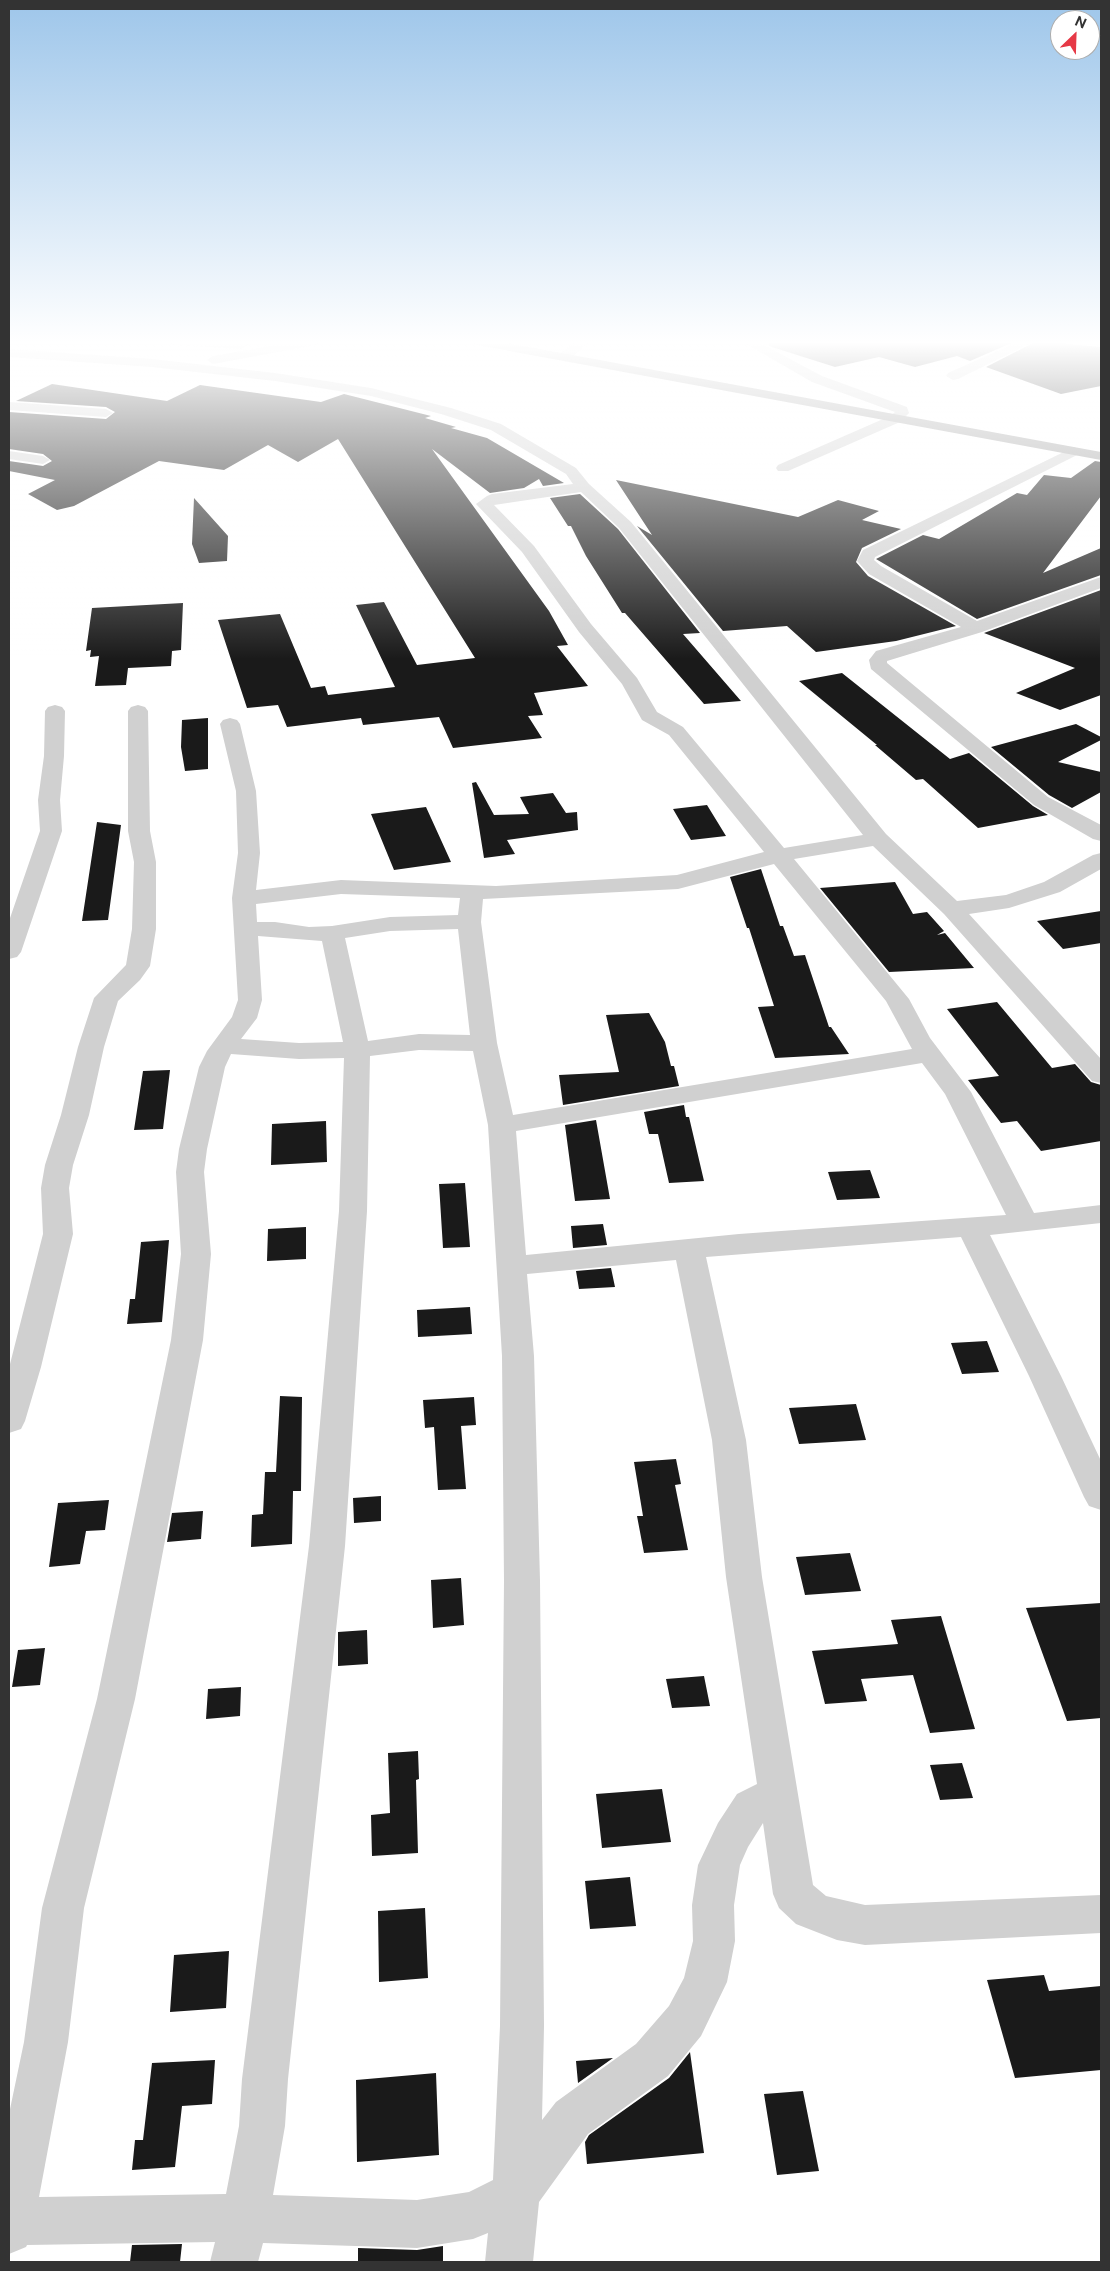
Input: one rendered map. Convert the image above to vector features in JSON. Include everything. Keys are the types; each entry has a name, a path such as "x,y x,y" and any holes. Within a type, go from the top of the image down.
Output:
{"highway":[{"path":"1052,447 1101,456"}],"street":[{"path":"533,447 572,471 584,487 625,525 878,840 952,909 1101,1075"},
{"path":"783,468 831,447"},
{"path":"976,628 876,570 865,561 869,554 1074,451"},
{"path":"9,455 43,460"},
{"path":"584,487 492,499 484,504 528,549 585,628 630,682 649,716 676,731 897,999 918,1040 958,1092 1025,1223"},
{"path":"1101,582 976,628 883,655 878,660 878,665 1040,802 1101,834"},
{"path":"9,952 28,904 51,831 49,800 54,756 56,710"},
{"path":"9,1421 17,1368 58,1234 55,1188 76,1115 91,1047 106,998 138,966 144,929 145,862 139,831 138,712"},
{"path":"230,724 246,791 249,853 244,913 250,1000 244,1018 212,1067 191,1164 192,1218 196,1254 187,1340 116,1699 63,1908 46,2042 9,2224 245,2218 417,2224 474,2215 516,2194 572,2118 652,2060 685,2022 705,1982 714,1942 713,1905 719,1865 732,1836 752,1806 765,1799 778,1796"},
{"path":"244,913 275,929 309,934 332,934 390,924 535,892 678,882 780,855 878,840"},
{"path":"952,909 1009,902 1052,887 1101,860"},
{"path":"244,913 340,887 471,907"},
{"path":"471,907 484,1043 502,1125 518,1356 522,1581 522,2026 516,2194 509,2262"},
{"path":"234,2262 245,2218 262,2126 265,2079 327,1546 353,1211 357,1050 332,934"},
{"path":"224,1046 299,1051 357,1050 419,1042 484,1043"},
{"path":"502,1125 906,1059 928,1053"},
{"path":"511,1266 689,1249 1025,1223 1101,1214"},
{"path":"971,1227 1046,1376 1101,1497"},
{"path":"689,1249 729,1440 744,1577 794,1894 811,1910 837,1920 865,1925 1101,1914"}],"building":[{"path":"9,447 265,447 224,470 159,461 74,506 57,510 28,494 55,480 9,471 9,461 43,466 52,461 43,454 9,449"},
{"path":"271,447 324,447 298,462"},
{"path":"343,447 502,447 564,483 543,486 539,479 524,488 490,493 432,449 549,611 568,645 557,646 588,686 534,693 543,715 528,716 542,738 453,748 439,717 363,725 361,718 287,727 278,705 247,708 218,620 280,614 311,688 325,686 328,695 395,687 356,605 384,602 417,665 475,658"},
{"path":"1095,461 1101,462 1101,496 1043,573 1101,548 1101,575 977,619 876,559 923,535 939,539 1017,493 1027,495 1044,475 1071,478"},
{"path":"616,480 798,517 838,500 879,511 862,520 901,529 862,548 856,562 868,576 956,626 896,641 816,652 787,626 723,631 637,526 652,535"},
{"path":"580,494 618,529 700,633 683,634 741,701 704,704 625,613 622,613 586,556 571,526 568,526 550,498"},
{"path":"194,498 228,536 227,561 199,563 192,544"},
{"path":"1101,590 1101,695 1060,710 1016,693 1075,668 984,633"},
{"path":"183,603 181,650 172,651 171,666 128,668 126,685 95,686 99,656 90,657 91,650 86,651 92,608"},
{"path":"842,673 950,759 969,753 1033,806 1048,815 978,828 923,779 916,780 875,745 877,745 799,681"},
{"path":"208,718 208,769 185,771 181,747 182,720"},
{"path":"1076,724 1101,737 1101,740 1058,762 1101,772 1101,792 1072,808 1049,795 991,747"},
{"path":"476,782 494,815 529,814 520,797 553,793 566,813 577,812 578,830 507,840 515,854 484,858 472,783"},
{"path":"707,805 726,836 691,840 673,809"},
{"path":"426,807 451,862 394,870 371,814"},
{"path":"97,822 121,825 108,920 82,921"},
{"path":"761,869 780,926 783,926 794,956 805,955 829,1027 831,1027 849,1054 775,1058 758,1007 774,1006 749,928 747,928 730,877"},
{"path":"895,882 913,914 927,912 944,931 937,935 945,933 974,968 889,972 820,888"},
{"path":"1101,911 1101,943 1063,949 1037,921"},
{"path":"997,1002 1052,1068 1075,1064 1091,1082 1101,1085 1101,1141 1041,1151 1017,1121 1001,1123 968,1080 999,1076 947,1009"},
{"path":"649,1013 665,1042 671,1066 674,1066 679,1086 563,1105 559,1075 619,1072 606,1015"},
{"path":"170,1070 163,1129 134,1130 143,1071"},
{"path":"684,1105 686,1117 689,1117 704,1181 669,1183 658,1134 649,1134 644,1112"},
{"path":"596,1120 610,1199 575,1201 565,1125"},
{"path":"326,1121 327,1162 271,1165 272,1124"},
{"path":"870,1170 880,1198 837,1200 828,1172"},
{"path":"465,1183 470,1247 443,1248 439,1184"},
{"path":"603,1224 607,1245 573,1248 571,1226"},
{"path":"306,1227 306,1259 267,1261 268,1229"},
{"path":"169,1240 162,1322 127,1324 130,1299 135,1299 141,1242"},
{"path":"611,1268 615,1287 579,1289 576,1271"},
{"path":"470,1307 472,1334 418,1337 417,1310"},
{"path":"987,1341 999,1372 962,1374 951,1343"},
{"path":"280,1396 302,1397 301,1491 293,1491 292,1544 251,1547 252,1515 263,1514 265,1472 276,1472"},
{"path":"474,1397 476,1425 461,1426 466,1489 438,1490 434,1427 425,1428 423,1400"},
{"path":"856,1404 866,1440 799,1444 789,1408"},
{"path":"676,1459 681,1484 675,1485 688,1550 644,1553 637,1516 643,1516 634,1462"},
{"path":"381,1496 381,1521 354,1523 353,1498"},
{"path":"109,1500 105,1530 86,1531 80,1564 49,1567 58,1503"},
{"path":"203,1511 201,1539 167,1542 172,1513"},
{"path":"850,1553 861,1591 805,1595 796,1557"},
{"path":"461,1578 464,1625 433,1628 431,1580"},
{"path":"1101,1603 1101,1718 1067,1721 1026,1608"},
{"path":"941,1616 975,1729 930,1733 913,1675 861,1679 867,1701 825,1704 812,1651 898,1644 891,1620"},
{"path":"367,1630 368,1664 338,1666 338,1632"},
{"path":"45,1648 40,1685 12,1687 18,1650"},
{"path":"704,1676 710,1706 672,1708 666,1679"},
{"path":"241,1687 240,1716 206,1719 208,1689"},
{"path":"418,1751 419,1779 416,1780 418,1853 372,1856 371,1815 390,1813 388,1753"},
{"path":"962,1763 973,1798 940,1800 930,1765"},
{"path":"662,1789 671,1842 602,1848 596,1794"},
{"path":"630,1877 636,1926 590,1929 585,1881"},
{"path":"425,1908 428,1978 379,1982 378,1911"},
{"path":"229,1951 226,2008 170,2012 174,1955"},
{"path":"1044,1975 1049,1991 1101,1986 1101,2070 1015,2078 987,1980"},
{"path":"690,2052 704,2153 587,2164 585,2142 589,2135 669,2078"},
{"path":"613,2058 578,2083 576,2061"},
{"path":"215,2060 212,2104 182,2106 175,2167 132,2170 135,2140 143,2140 152,2063"},
{"path":"436,2073 439,2155 357,2162 356,2080"},
{"path":"803,2091 819,2171 777,2175 764,2094"},
{"path":"182,2244 180,2262 130,2262 132,2245"},
{"path":"443,2246 443,2262 358,2262 358,2248 417,2250"}]}
